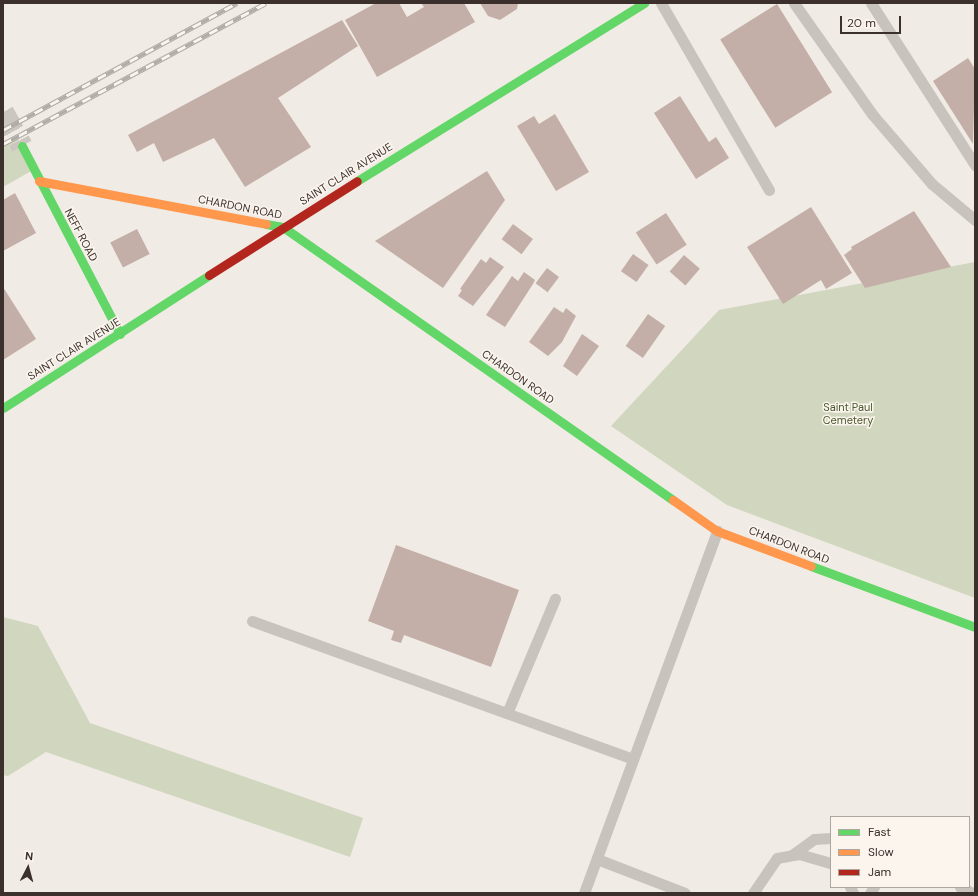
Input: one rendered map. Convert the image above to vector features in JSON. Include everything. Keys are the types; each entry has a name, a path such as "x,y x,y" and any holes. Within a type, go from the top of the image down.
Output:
{"street":[{"name":"SAINT CLAIR AVENUE","path":"3,408 120,334 283,227 644,3"},
{"name":"NEFF ROAD","path":"22,146 120,334"},
{"name":"CHARDON ROAD","path":"39,181 283,227 717,531 975,628"}],"lane":[{"path":"661,3 768,190"},
{"path":"794,3 872,114 932,184 973,213"},
{"path":"871,3 975,165"},
{"path":"584,893 717,531"},
{"path":"507,713 555,599"},
{"path":"252,621 633,759"},
{"path":"792,855 814,840 830,838"},
{"path":"753,893 769,864 777,858 792,855 813,855 830,863"},
{"path":"596,859 685,893"},
{"path":"962,888 973,893"}],"green space":[{"path":"17,136 33,170 3,187 3,144"},
{"name":"Saint Paul Cemetery","path":"975,262 975,598 727,505 611,426 719,310"},
{"path":"3,617 38,626 90,723 363,818 350,857 46,752 8,776 3,775"}],"building":[{"path":"376,3 399,3 407,17 424,7 421,3 464,3 475,22 377,77 345,20"},
{"path":"480,3 518,3 517,9 500,20 488,16"},
{"path":"777,4 832,92 775,128 720,40"},
{"path":"342,20 358,46 278,98 311,147 245,187 214,138 163,162 154,143 137,152 128,135"},
{"path":"968,58 975,69 973,144 933,81"},
{"path":"680,96 709,142 716,137 729,158 696,179 654,113"},
{"path":"555,114 589,172 556,191 517,126 534,116 539,124"},
{"path":"487,171 505,200 443,288 375,241"},
{"path":"15,193 36,233 3,251 3,200"},
{"path":"811,207 852,273 826,289 821,280 783,304 747,247"},
{"path":"914,211 951,267 865,288 844,255 852,249 851,247"},
{"path":"666,213 687,245 657,264 636,233"},
{"path":"513,224 533,239 522,254 502,239"},
{"path":"137,229 150,254 123,268 110,243"},
{"path":"633,254 649,265 637,282 621,271"},
{"path":"684,255 700,269 685,285 670,272"},
{"path":"490,257 504,267 473,306 458,296 462,290 460,289 481,259 486,263"},
{"path":"547,268 559,277 548,292 536,283"},
{"path":"524,272 535,280 505,327 486,315 512,276 518,281"},
{"path":"3,287 36,339 3,360"},
{"path":"554,307 563,313 566,308 576,316 562,342 548,356 529,342"},
{"path":"648,314 665,326 643,358 626,346"},
{"path":"582,334 599,346 577,376 563,366"},
{"path":"396,545 519,590 491,667 404,635 401,643 391,640 394,631 368,621"}],"tunnel":[{"path":"3,112 22,146"}],"railway":[{"path":"3,130 237,3"},
{"path":"3,144 266,3"}],"traffic: fast":[{"path":"357,181 644,3"},
{"path":"22,146 120,334"},
{"path":"266,224 283,227 673,500"},
{"path":"3,408 209,275"},
{"path":"811,566 975,627"}],"traffic: slow":[{"path":"39,181 266,224"},
{"path":"673,500 717,531 811,566"}],"traffic: jam":[{"path":"209,275 357,181"}]}
